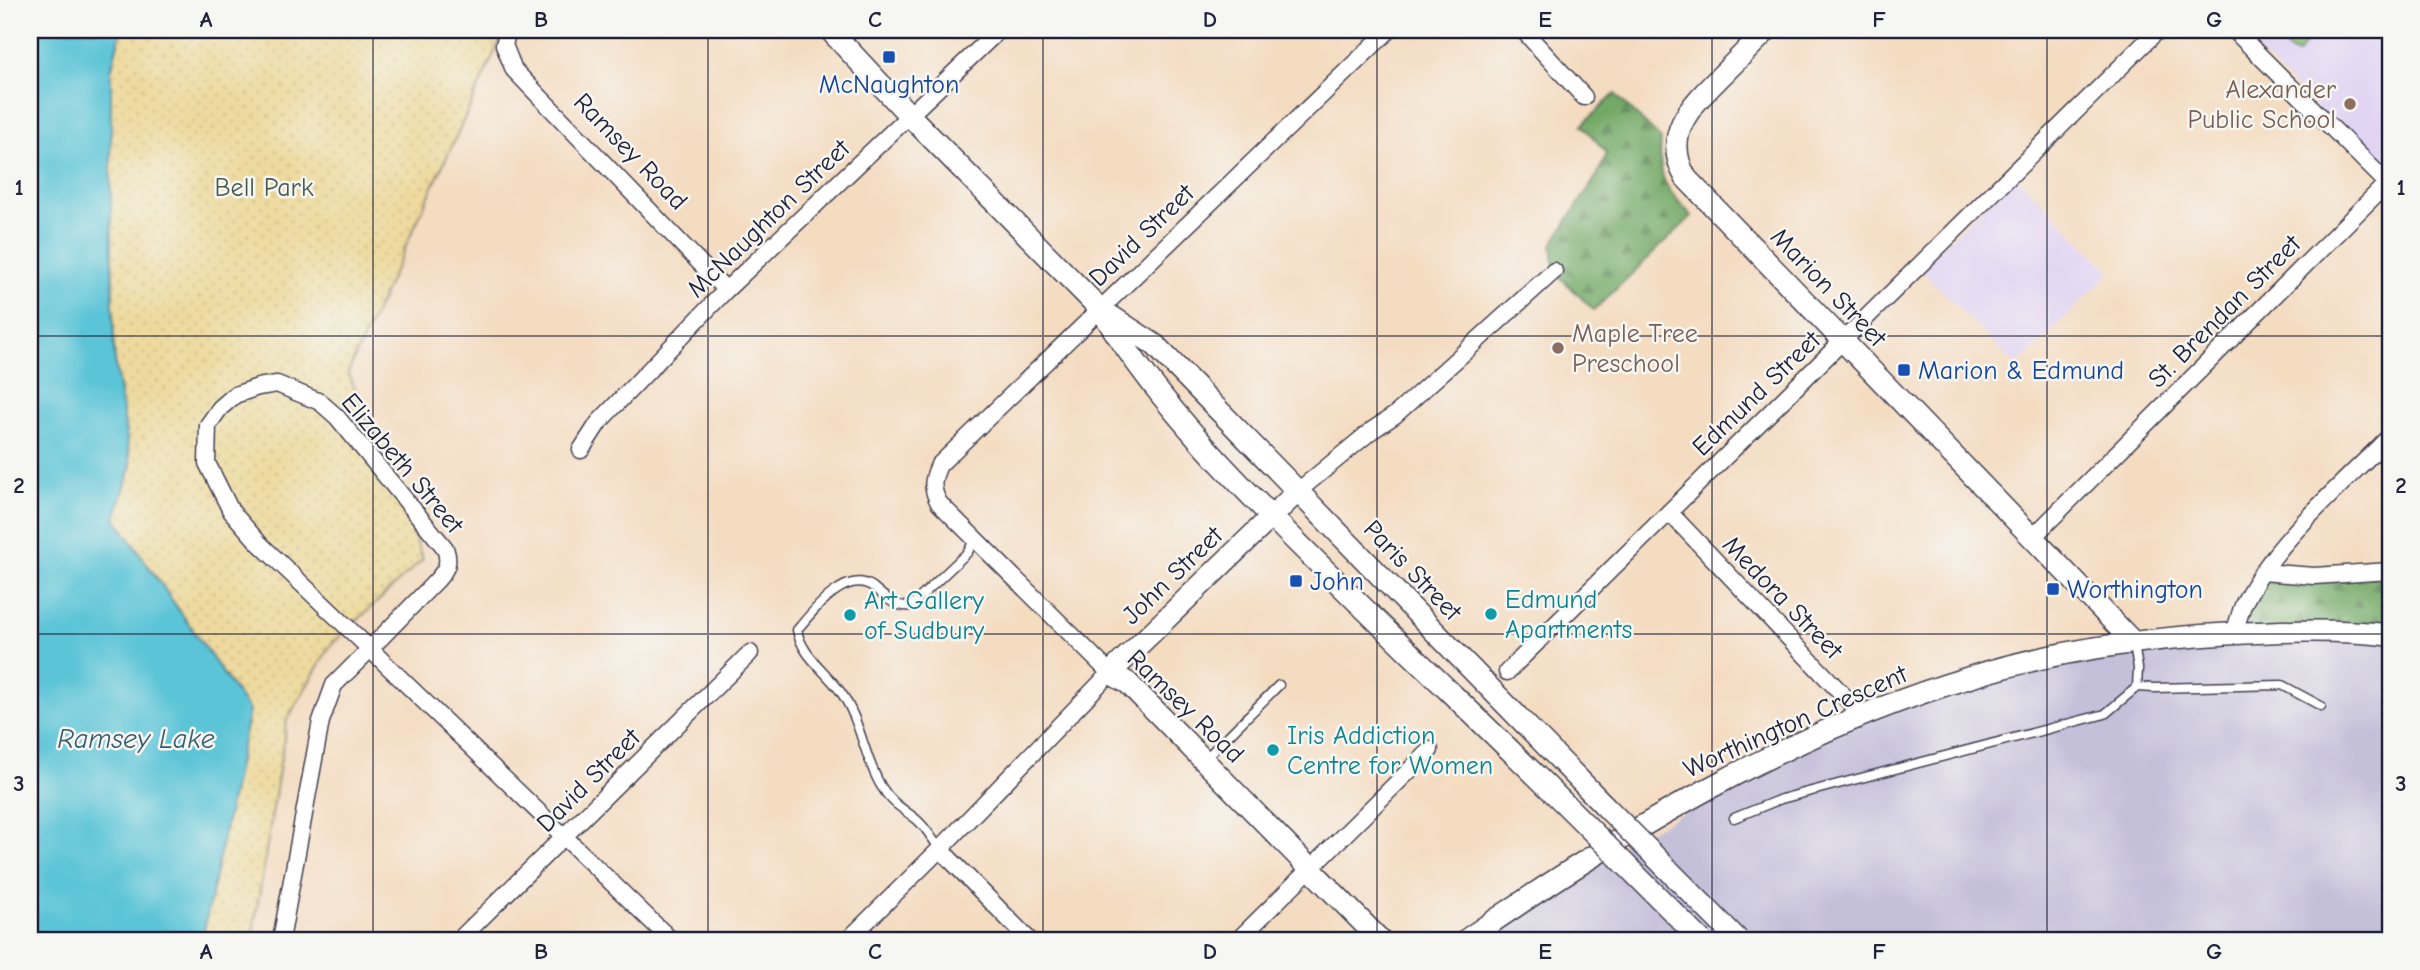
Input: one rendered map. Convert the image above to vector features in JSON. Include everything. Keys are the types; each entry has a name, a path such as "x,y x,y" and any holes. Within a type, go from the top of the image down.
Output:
{"street":[{"name":"Paris Street","path":"830,30 910,116 1100,309 1130,356 1177,414 1271,517 1700,940"},
{"name":"McNaughton Street","path":"581,450 598,422 726,290 999,30"},
{"name":"David Street","path":"932,480 939,465 1388,30"},
{"path":"1522,30 1584,97"},
{"name":"Marion Street","path":"1768,30 1693,103 1684,118 1677,143 1678,163 1686,178 2133,642"},
{"name":"Edmund Street","path":"1507,672 2158,30"},
{"path":"2234,30 2389,183"},
{"name":"Ramsey Road","path":"506,37 514,70 726,290"},
{"name":"St. Brendan Street","path":"2033,537 2389,183"},
{"name":"John Street","path":"848,940 1111,673 1297,492 1371,431 1395,415 1554,271"},
{"name":"Paris Street","path":"1100,309 1155,345 1738,940"},
{"name":"Elizabeth Street","path":"370,649 445,571 449,559 445,548 337,417 320,402 277,384 235,395 220,408 208,425 207,463 231,511 259,543 671,940"},
{"path":"2234,634 2243,605 2262,572 2294,534 2390,436"},
{"name":"Ramsey Road","path":"932,480 933,491 939,503 1111,673 1128,683 1380,940"},
{"name":"Medora Street","path":"1669,512 1862,715"},
{"path":"2262,572 2314,576 2390,571"},
{"name":"Worthington Crescent","path":"1466,940 1577,864 1723,780 1862,715 1972,676 2133,642 2234,634 2328,631 2390,635"},
{"path":"281,940 321,721 334,685 370,649"},
{"name":"David Street","path":"459,940 750,653"},
{"path":"1238,940 1430,750"},
{"path":"940,849 1029,940"}],"lane":[{"path":"940,849 925,828 901,810 880,785 854,715 841,692 800,642 797,630 830,596 844,585 856,581 869,585 899,606 911,606 968,552 975,538"},
{"path":"2133,642 2138,668 2137,687"},
{"path":"1204,760 1279,685"},
{"path":"1734,818 1781,799 2105,714 2137,687 2282,685 2322,706"}],"shaded area":[{"name":"Alexander Public School","path":"2236,30 2390,30 2390,179"},
{"path":"2015,175 2111,272 2016,366 1920,269"},
{"path":"2390,636 2390,940 1468,940 1543,888 1874,711 2117,647"}],"green space":[{"path":"2269,30 2313,30 2298,54 2290,51"},
{"path":"1615,94 1661,139 1660,164 1665,182 1675,198 1692,216 1594,310 1555,272 1552,245 1598,174 1607,153 1582,125"},
{"path":"2390,569 2390,636 2236,635 2264,571"}],"sand":[{"name":"Bell Park","path":"121,30 505,30 348,372 423,559 330,646 287,720 252,940 192,940 249,711 115,518 131,467 114,354 111,71"}],"water":[{"name":"Ramsey Lake","path":"30,30 121,30 111,71 114,354 131,467 115,518 249,711 202,940 30,940"}],"place":[{"name":"McNaughton","path":"889,57"},
{"name":"Alexander Public School","path":"2350,104"},
{"name":"Maple Tree Preschool","path":"1558,348"},
{"name":"Marion & Edmund","path":"1904,370"},
{"name":"John","path":"1296,581"},
{"name":"Worthington","path":"2053,589"},
{"name":"Edmund Apartments","path":"1491,614"},
{"name":"Art Gallery of Sudbury","path":"850,615"},
{"name":"Iris Addiction Centre for Women","path":"1273,750"}]}
